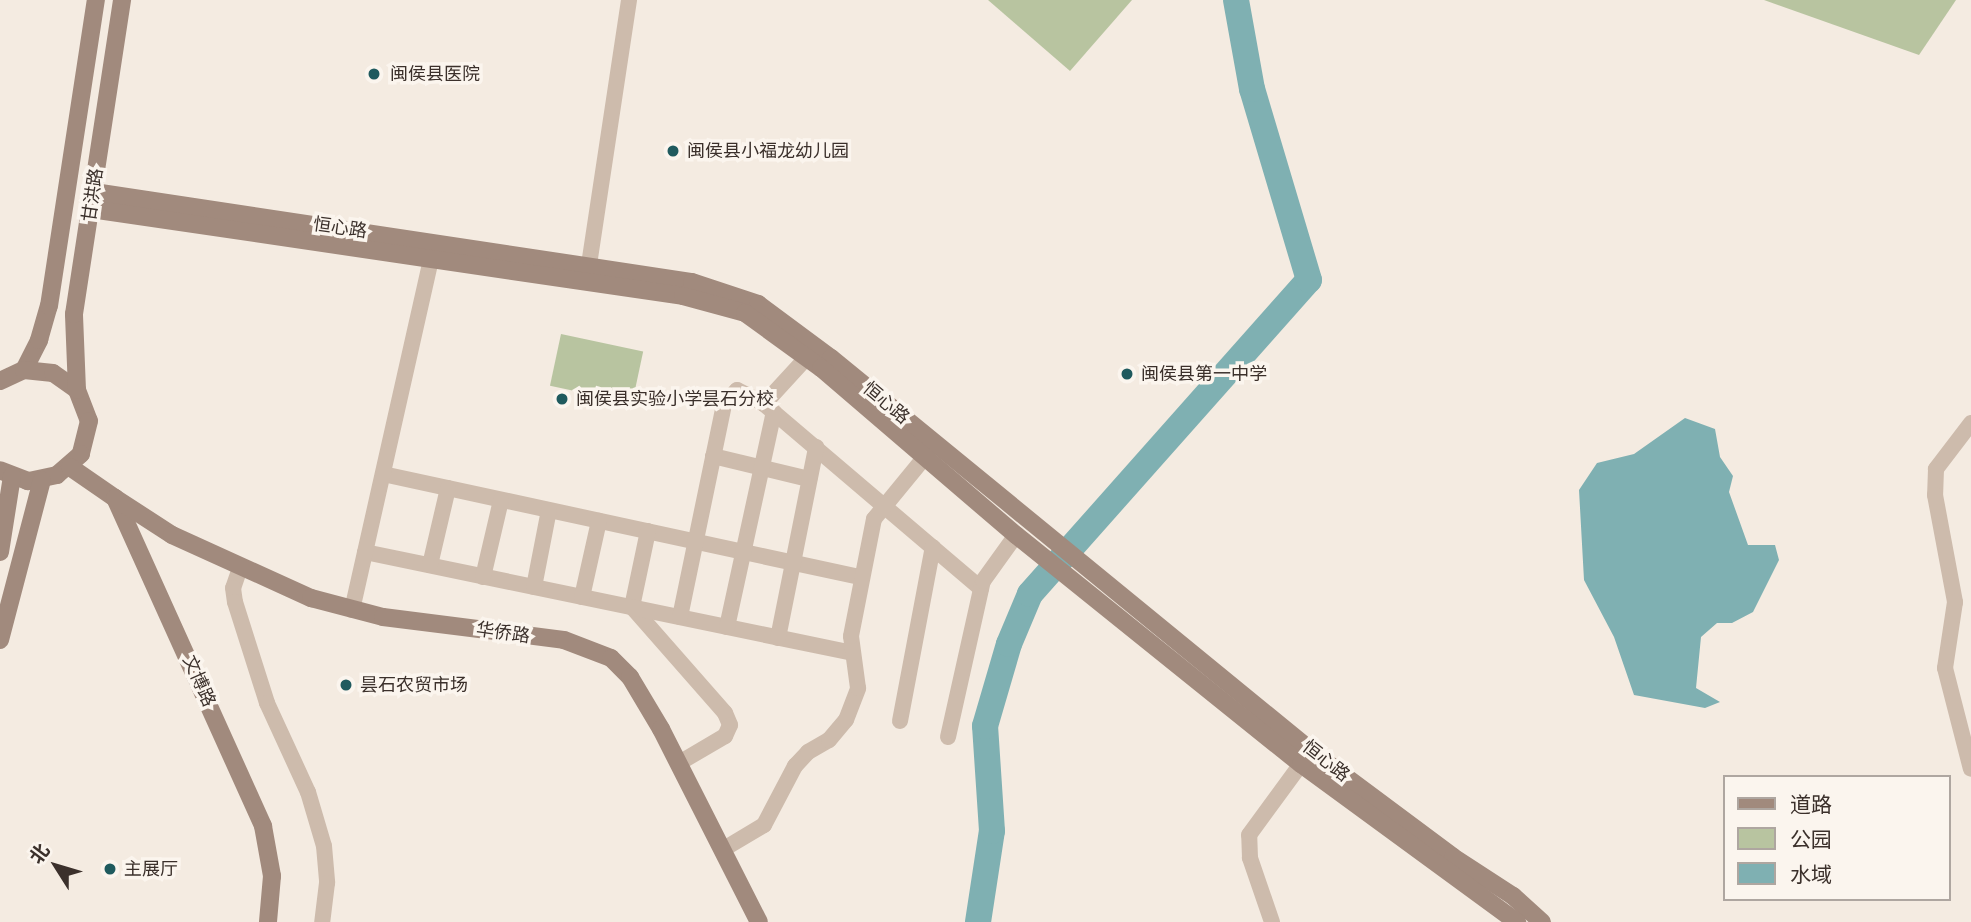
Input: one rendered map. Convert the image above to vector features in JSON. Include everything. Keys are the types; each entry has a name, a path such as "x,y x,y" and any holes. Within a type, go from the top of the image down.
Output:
{"main road":[{"name":"甘洪路","path":"23,370 39,340 50,306 96,0"},
{"name":"甘洪路","path":"70,467 87,438 87,413 77,390 75,314 122,0"},
{"name":"恒心路","path":"92,200 431,259 711,287 768,309 1301,764 1517,922"},
{"name":"恒心路","path":"92,200 588,274 737,309 807,357 1016,535 1048,548"},
{"path":"1,378 23,370 53,373 77,390"},
{"path":"0,552 6,473 42,480 70,467 115,498"},
{"path":"0,640 42,480"},
{"name":"华侨路","path":"115,498 172,535 240,568 352,610 564,640 601,652 630,677 679,763 759,922"},
{"name":"文博路","path":"115,498 262,826 272,876 268,922"},
{"name":"恒心路","path":"1074,570 1453,857 1513,896 1542,922"}],"street":[{"path":"588,274 629,0"},
{"path":"352,610 431,259"},
{"path":"727,627 762,468 769,408 807,357"},
{"path":"680,617 724,404 731,392 743,390 769,408 886,505 981,589"},
{"path":"1971,423 1936,469 1935,495 1955,602 1945,668 1971,769"},
{"path":"778,638 816,447"},
{"path":"713,456 809,479"},
{"path":"722,850 764,825 795,766 808,752 829,740 846,720 858,688 851,636 874,519 925,457"},
{"path":"383,474 862,578"},
{"path":"430,565 448,488"},
{"path":"484,576 501,499"},
{"path":"534,587 549,510"},
{"path":"582,597 599,521"},
{"path":"632,607 648,531"},
{"path":"948,737 987,571 1016,535"},
{"path":"900,721 933,547"},
{"path":"365,552 852,653"},
{"path":"240,568 234,582 235,602 267,703 308,792 324,846 327,883 322,922"},
{"path":"632,607 729,719 725,736 679,763"},
{"path":"1272,922 1250,858 1249,835 1301,764"}],"green space":[{"path":"988,0 1132,0 1070,71"},
{"path":"1764,0 1956,0 1919,55"},
{"path":"561,334 643,351 632,403 550,386"}],"water":[{"path":"1685,418 1715,429 1720,457 1733,476 1729,492 1748,545 1775,545 1779,560 1753,612 1732,623 1717,623 1701,637 1696,688 1720,702 1705,708 1634,695 1614,637 1584,580 1579,490 1597,463 1634,454"}],"waterway":[{"path":"978,922 992,831 985,726 1009,644 1030,594 1309,280 1252,89 1236,0"}],"place":[{"name":"闽侯县医院","path":"374,74"},
{"name":"闽侯县小福龙幼儿园","path":"673,151"},
{"name":"闽侯县第一中学","path":"1127,374"},
{"name":"闽侯县实验小学昙石分校","path":"562,399"},
{"name":"昙石农贸市场","path":"346,685"},
{"name":"主展厅","path":"110,869"}]}
